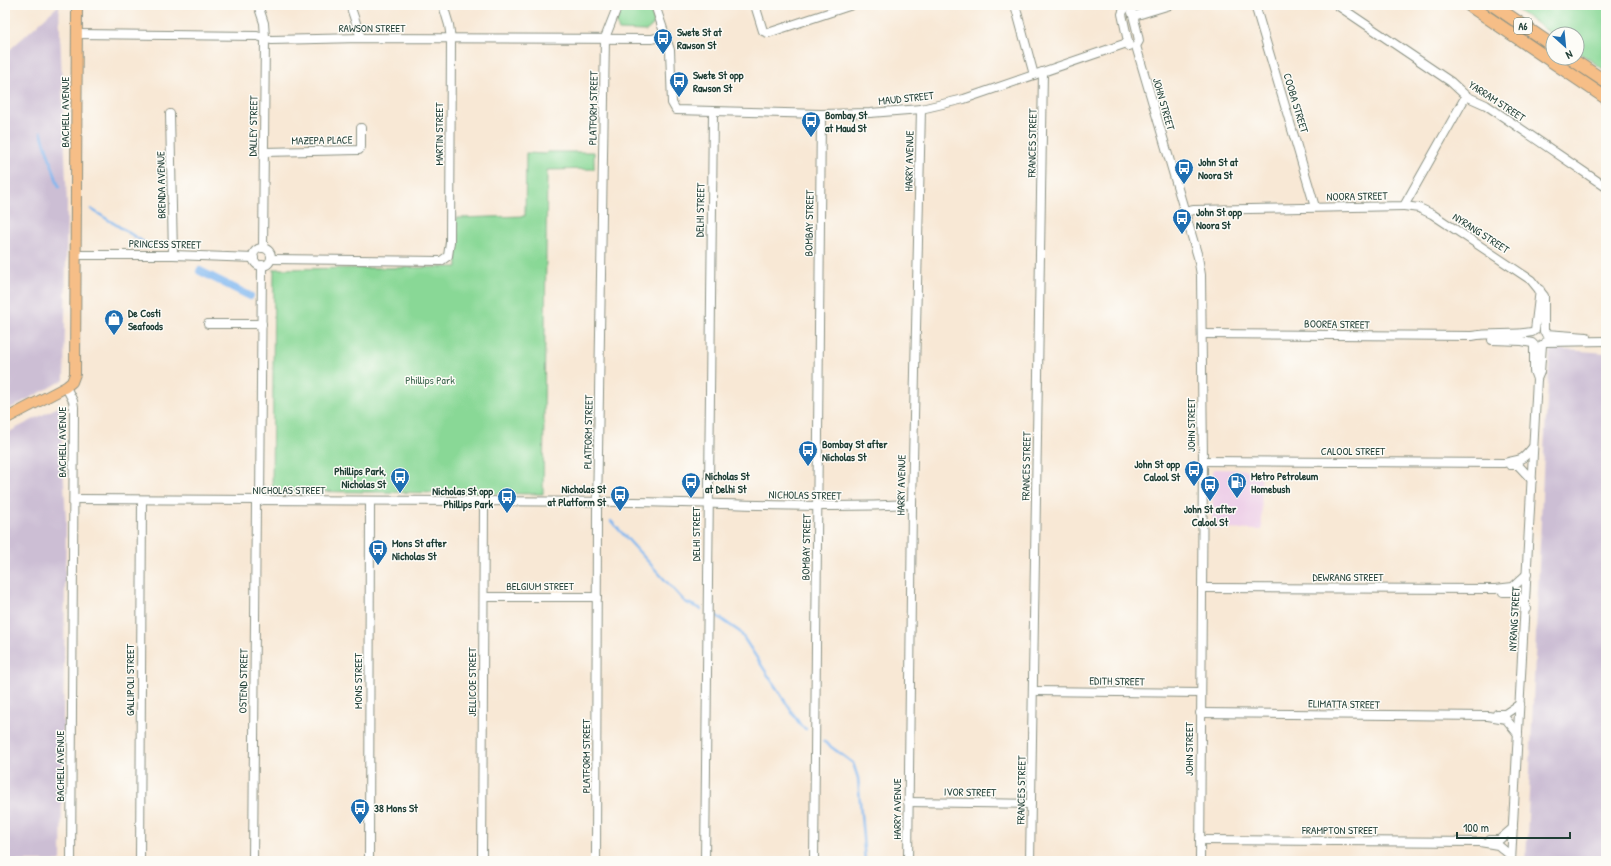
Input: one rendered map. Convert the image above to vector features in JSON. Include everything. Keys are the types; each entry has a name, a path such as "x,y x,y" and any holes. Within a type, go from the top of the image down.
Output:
{"highway":[{"name":"A6","path":"1469,5 1606,98"},
{"name":"A6","path":"1493,5 1545,41"},
{"path":"1582,66 1606,82"}],"main road":[{"name":"BACHELL AVENUE","path":"66,387 72,382 75,374 77,5"},
{"path":"5,419 66,387"}],"street":[{"name":"DALLEY STREET","path":"258,5 264,23 265,37 262,248"},
{"path":"350,5 361,38"},
{"name":"MARTIN STREET","path":"271,259 441,261 448,256 450,242 451,39 449,25 443,5"},
{"name":"PLATFORM STREET","path":"596,861 598,502 605,38 618,5"},
{"path":"655,5 666,35"},
{"path":"755,5 763,31 768,33 852,5"},
{"path":"1015,5 1034,75"},
{"path":"1136,46 1129,46 1127,43 1128,35 1122,14 1124,6 1130,8 1134,16 1170,5"},
{"name":"COOBA STREET","path":"1255,5 1315,207"},
{"name":"YARRAM STREET","path":"1337,5 1451,82 1466,96 1486,105 1606,187"},
{"name":"JOHN STREET","path":"1134,16 1139,42 1136,46 1198,257 1201,275 1203,461 1200,694 1200,861"},
{"name":"RAWSON STREET","path":"77,34 265,37 271,40 361,38 652,39 666,35"},
{"name":"MAUD STREET","path":"666,35 670,50 672,102 676,110 820,114 870,113 921,109 949,104 1127,43"},
{"name":"FRANCES STREET","path":"1030,861 1043,72"},
{"path":"1404,206 1466,96"},
{"name":"HARRY AVENUE","path":"908,861 912,504 921,109"},
{"name":"DELHI STREET","path":"705,861 713,112"},
{"name":"BRENDA AVENUE","path":"170,114 173,255"},
{"name":"BOMBAY STREET","path":"814,861 820,114"},
{"name":"MAZEPA PLACE","path":"264,152 359,150 361,147 360,128"},
{"name":"NOORA STREET","path":"1184,212 1315,207 1404,206"},
{"name":"NYRANG STREET","path":"1404,206 1419,208 1432,214 1532,280 1544,296 1540,372 1537,379 1533,447 1526,609 1511,859"},
{"path":"262,248 269,251 271,259 268,264 262,265 257,263 254,258 256,251 262,248"},
{"name":"PRINCESS STREET","path":"75,255 173,255 254,258"},
{"path":"258,501 262,265"},
{"path":"1540,290 1534,331 1530,338 1541,340"},
{"path":"208,324 262,324"},
{"name":"BOOREA STREET","path":"1202,334 1472,336 1481,334 1520,335 1534,331 1541,340"},
{"name":"BOOREA STREET","path":"1472,336 1483,340 1606,341"},
{"name":"BACHELL AVENUE","path":"66,387 73,401 74,407 72,861"},
{"name":"CALOOL STREET","path":"1203,461 1504,463 1517,462 1524,458 1533,447"},
{"name":"CALOOL STREET","path":"1504,463 1511,466 1518,465 1532,480"},
{"name":"NICHOLAS STREET","path":"74,499 484,503 708,503 863,507 912,504"},
{"name":"GALLIPOLI STREET","path":"140,861 142,500"},
{"name":"OSTEND STREET","path":"253,861 258,501"},
{"name":"MONS STREET","path":"369,861 370,501"},
{"name":"JELLICOE STREET","path":"482,861 484,503"},
{"name":"DEWRANG STREET","path":"1202,588 1494,589 1513,587 1527,574"},
{"name":"DEWRANG STREET","path":"1494,589 1512,592 1517,595 1526,609"},
{"name":"BELGIUM STREET","path":"484,597 597,597"},
{"name":"EDITH STREET","path":"1034,691 1200,694"},
{"name":"ELIMATTA STREET","path":"1200,713 1488,716 1505,714 1520,704"},
{"name":"ELIMATTA STREET","path":"1488,716 1506,719 1518,734"},
{"name":"IVOR STREET","path":"908,802 1031,804"},
{"name":"FRAMPTON STREET","path":"1200,840 1480,842 1499,840 1513,828"},
{"name":"FRAMPTON STREET","path":"1480,842 1498,845 1511,859"}],"shaded area":[{"path":"59,5 67,205 64,380 5,411 5,54"},
{"path":"1553,349 1606,353 1606,861 1526,861 1544,451 1550,352"},
{"path":"60,406 66,520 61,861 5,861 5,434"},
{"name":"Metro Petroleum Homebush","path":"1213,469 1261,470 1262,530 1212,529"}],"green space":[{"path":"623,5 649,5 654,21 653,25 646,31 619,30 616,24"},
{"path":"1510,5 1606,5 1606,71 1585,57 1585,26 1545,26 1545,29"},
{"name":"Phillips Park","path":"547,152 594,152 594,169 547,170 543,494 272,491 274,269 457,267 456,218 525,216 526,153 546,154"}],"waterway":[{"path":"41,132 59,187"},
{"path":"91,209 153,248"},
{"path":"200,271 250,296"},
{"path":"611,521 685,602 701,609"},
{"path":"714,614 740,632 801,726 806,729"},
{"path":"823,741 853,763 858,778 865,861"}],"place":[{"name":"Swete St at Rawson St","path":"663,55"},
{"name":"Swete St opp Rawson St","path":"679,98"},
{"name":"Bombay St at Maud St","path":"811,138"},
{"name":"John St at Noora St","path":"1184,185"},
{"name":"John St opp Noora St","path":"1182,235"},
{"name":"De Costi Seafoods","path":"114,336"},
{"name":"Bombay St after Nicholas St","path":"808,467"},
{"name":"John St opp Calool St","path":"1194,487"},
{"name":"Phillips Park, Nicholas St","path":"400,494"},
{"name":"Nicholas St at Delhi St","path":"691,499"},
{"name":"Metro Petroleum Homebush","path":"1237,499"},
{"name":"John St after Calool St","path":"1210,502"},
{"name":"Nicholas St at Platform St","path":"620,512"},
{"name":"Nicholas St opp Phillips Park","path":"507,514"},
{"name":"Mons St after Nicholas St","path":"378,566"},
{"name":"38 Mons St","path":"360,825"}]}
